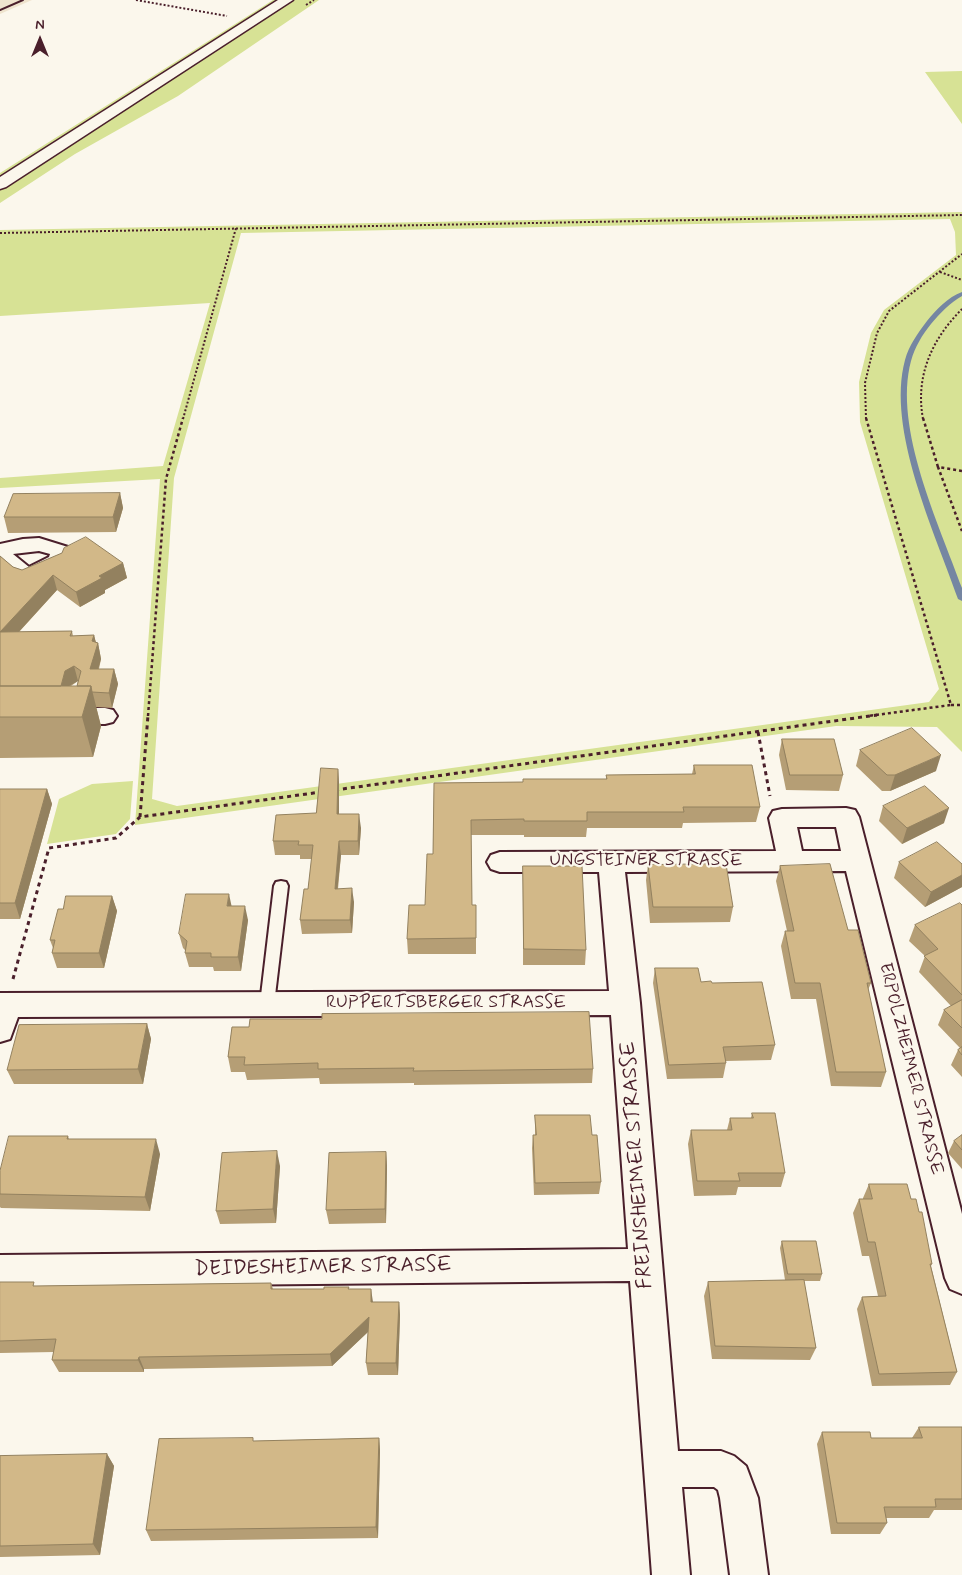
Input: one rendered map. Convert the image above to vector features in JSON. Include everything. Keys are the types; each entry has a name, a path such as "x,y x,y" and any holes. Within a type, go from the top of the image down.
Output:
{"main road":[{"path":"0,184 287,0"}],"street":[{"path":"0,716 72,708 105,716"},
{"path":"791,860 782,818 846,817 857,861"},
{"name":"UNGSTEINER STRASSE","path":"500,862 857,861"},
{"name":"ERPOLZHEIMER STRASSE","path":"857,861 962,1278"},
{"name":"FREINSHEIMER STRASSE","path":"611,862 626,1003 661,1469 671,1575"},
{"name":"RUPPERTSBERGER STRASSE","path":"2,1009 267,1004 626,1003"},
{"name":"DEIDESHEIMER STRASSE","path":"0,1271 646,1264"},
{"path":"661,1469 721,1468 732,1479 739,1498 750,1575"}],"lane":[{"path":"267,1004 281,886"}],"path":[{"path":"136,0 255,20"},
{"path":"0,233 962,215"},
{"path":"140,817 166,479 236,228"},
{"path":"951,705 866,422 865,383 877,333 889,311 962,254"},
{"path":"940,272 962,280"},
{"path":"962,309 947,323 929,351 921,381 922,411 938,467 962,531"},
{"path":"938,467 962,471"},
{"path":"2,1009 49,848 116,838 127,826 140,817 962,705"},
{"path":"758,732 772,806 782,818"}],"shaded area":[{"path":"0,0 32,0 0,14"}],"green space":[{"path":"273,0 319,0 178,96 75,154 0,203 0,173"},
{"path":"962,71 962,124 925,72"},
{"path":"962,212 962,752 937,727 836,726 135,825 160,479 0,488 0,478 163,466 210,303 0,316 0,230","holes":["950,219 955,232 956,255 884,310 871,333 859,382 860,422 939,689 929,702 177,806 152,799 174,478 241,233"]},
{"path":"133,781 130,819 116,834 47,844 59,799 92,784"}],"building":[{"path":"120,493 113,517 4,517 13,494"},
{"path":"86,537 123,563 99,576 102,578 76,592 53,575 0,632 0,556 13,567 22,570 62,553 64,548"},
{"path":"72,631 70,636 94,635 92,641 98,643 90,669 114,669 109,693 92,692 91,686 77,686 81,671 74,666 65,671 61,686 0,686 0,632"},
{"path":"0,686 91,686 82,717 0,717"},
{"path":"912,728 941,755 895,775 887,775 860,750"},
{"path":"782,739 834,739 843,775 790,775"},
{"path":"694,765 752,765 760,807 683,807 684,812 587,812 587,821 471,820 472,905 476,905 476,938 407,939 409,905 425,905 427,854 433,854 434,783 523,782 523,779 607,779 606,775 695,774"},
{"path":"321,768 338,769 337,814 359,814 358,841 339,841 335,889 352,888 350,920 300,920 304,889 308,889 313,845 298,845 299,841 273,841 276,815 316,813"},
{"path":"925,786 949,808 907,828 883,806"},
{"path":"0,789 47,789 15,903 0,903"},
{"path":"937,842 962,864 962,875 931,892 899,862"},
{"path":"726,864 733,907 653,907 648,865"},
{"path":"830,864 848,930 858,930 871,983 867,983 886,1072 836,1072 820,983 795,983 785,931 794,931 780,866"},
{"path":"523,866 582,866 586,950 524,949"},
{"path":"186,894 229,894 227,906 245,906 238,957 211,957 211,953 185,953 187,941 179,934"},
{"path":"66,896 112,896 99,953 52,953 55,940 50,940 58,909 63,909"},
{"path":"960,903 962,905 962,995 924,956 938,949 915,925"},
{"path":"655,968 698,968 701,982 762,982 775,1045 723,1047 726,1063 669,1065"},
{"path":"962,1000 962,1028 944,1010"},
{"path":"589,1012 593,1069 413,1071 414,1068 318,1069 318,1063 244,1065 245,1057 228,1057 232,1027 249,1027 250,1019 322,1019 322,1014"},
{"path":"147,1024 138,1069 7,1070 19,1025"},
{"path":"962,1047 962,1055 958,1050"},
{"path":"752,1113 775,1113 785,1173 738,1173 740,1181 697,1181 691,1130 732,1130 730,1118 753,1118"},
{"path":"535,1115 590,1115 592,1135 597,1135 601,1182 535,1183 533,1135 536,1135"},
{"path":"962,1135 962,1150 954,1141"},
{"path":"9,1136 68,1136 67,1139 156,1139 145,1197 0,1194 0,1171"},
{"path":"277,1151 273,1209 216,1211 222,1153"},
{"path":"386,1152 385,1209 326,1210 329,1153"},
{"path":"869,1184 907,1184 911,1199 916,1199 919,1212 922,1212 932,1264 930,1264 957,1372 879,1374 862,1297 886,1296 875,1242 868,1242 859,1199 872,1199"},
{"path":"782,1241 816,1241 822,1274 788,1274"},
{"path":"804,1280 816,1348 715,1346 708,1282"},
{"path":"0,1282 34,1282 33,1286 271,1283 271,1289 349,1287 348,1289 371,1289 371,1302 399,1302 396,1363 366,1363 369,1317 330,1354 139,1357 138,1360 52,1360 56,1339 0,1341"},
{"path":"919,1427 962,1427 962,1499 935,1499 936,1507 884,1507 887,1523 837,1523 822,1432 870,1432 871,1438 922,1438"},
{"path":"253,1438 253,1441 379,1438 376,1527 146,1530 159,1439"},
{"path":"107,1454 93,1544 0,1546 0,1456"}],"waterway":[{"path":"962,294 935,315 918,336 908,360 904,385 904,411 915,463 962,599"}],"railway":[{"path":"0,10 23,0"}]}
